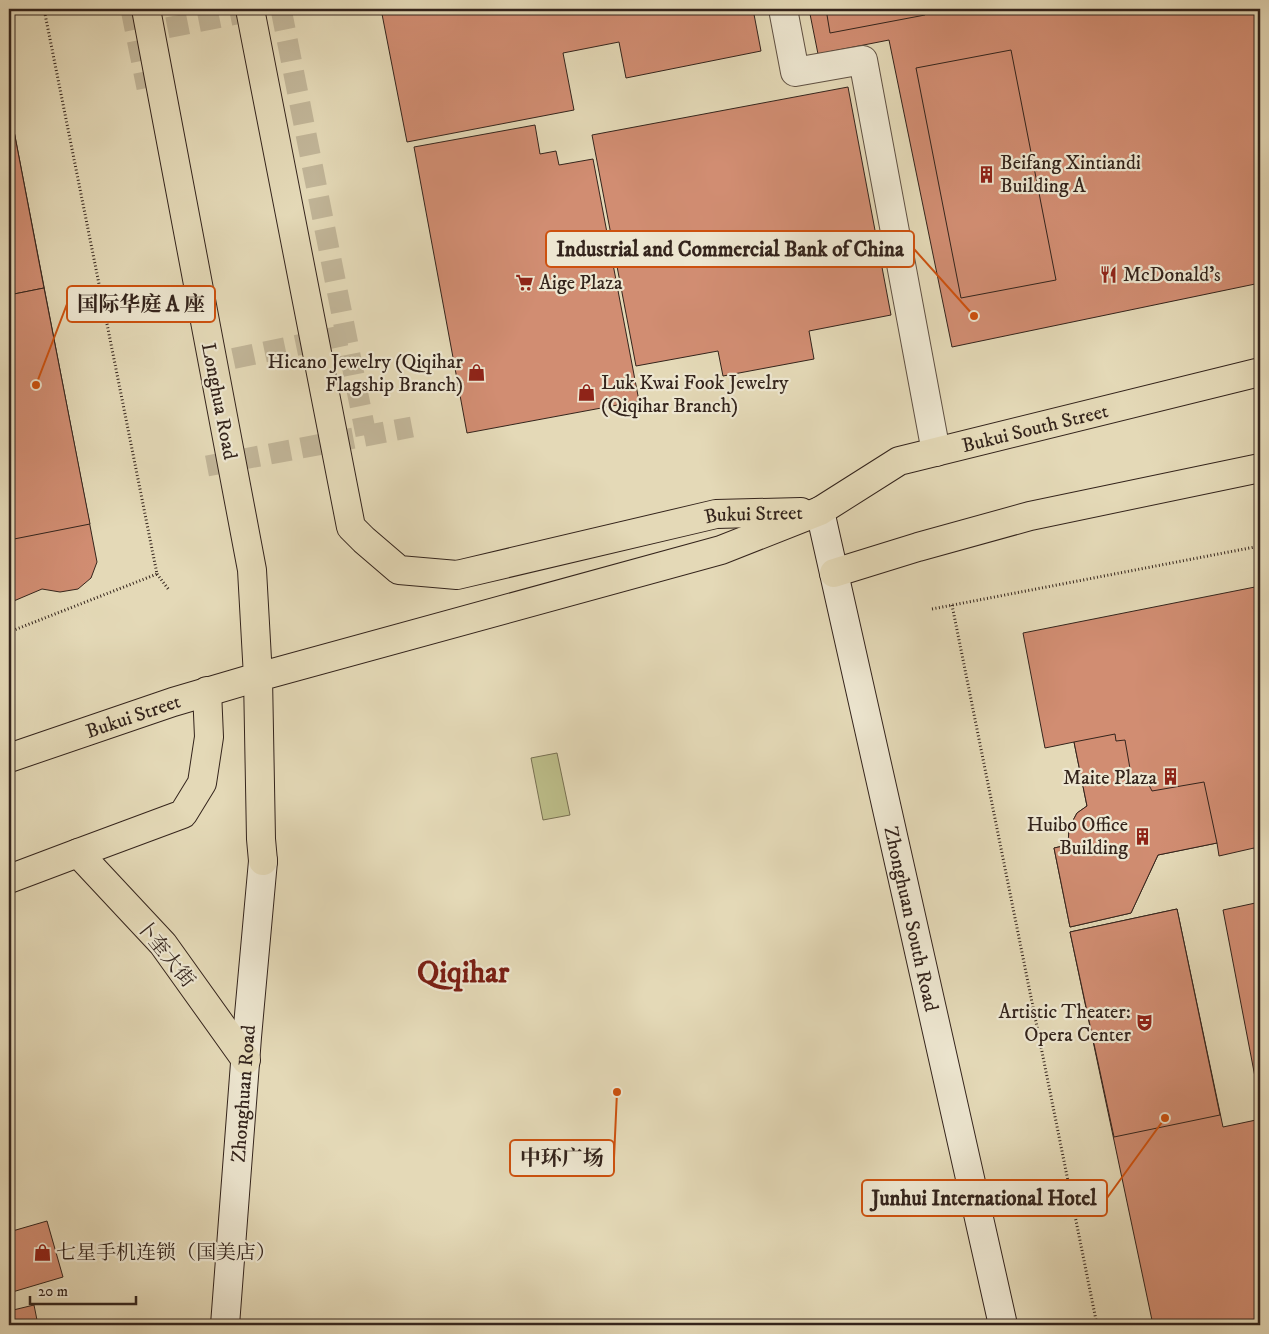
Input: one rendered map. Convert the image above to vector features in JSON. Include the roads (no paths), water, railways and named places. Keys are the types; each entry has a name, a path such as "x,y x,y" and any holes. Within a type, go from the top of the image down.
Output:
{"main road":[{"name":"Longhua Road","path":"146,9 252,570 258,677 263,861"},
{"name":"Bukui Street","path":"250,9 351,527 399,570 457,575 716,514 820,512"},
{"path":"783,9 795,72 863,60 936,452"},
{"name":"Bukui South Street","path":"820,512 899,461 1260,372"},
{"path":"834,573 918,547 1030,516 1260,468"},
{"name":"Bukui Street","path":"9,758 207,692 258,677 721,550 820,512"},
{"name":"Zhonghuan South Road","path":"820,512 1003,1325"},
{"path":"9,879 183,814 202,783 208,736 207,692"},
{"name":"卜奎大街","path":"78,854 163,944 246,1060"},
{"name":"Zhonghuan Road","path":"225,1325 263,861"}],"tunnel":[{"path":"131,9 147,88"},
{"path":"136,34 262,9"},
{"path":"281,9 366,435"},
{"path":"202,365 346,335"},
{"path":"207,466 412,427"}],"place":[{"name":"Beifang Xintiandi Building A","path":"986,174"},
{"name":"McDonald's","path":"1109,274"},
{"name":"Aige Plaza","path":"525,282"},
{"name":"Industrial and Commercial Bank of China","path":"974,316"},
{"name":"Hicano Jewelry (Qiqihar Flagship Branch)","path":"477,372"},
{"name":"国际华庭 A 座","path":"36,385"},
{"name":"Luk Kwai Fook Jewelry (Qiqihar Branch)","path":"587,393"},
{"name":"Maite Plaza","path":"1171,777"},
{"name":"Huibo Office Building","path":"1142,836"},
{"name":"Artistic Theater: Opera Center","path":"1145,1023"},
{"name":"中环广场","path":"617,1092"},
{"name":"Junhui International Hotel","path":"1165,1118"},
{"name":"七星手机连锁（国美店）","path":"42,1252"}],"district":[{"name":"Qiqihar","path":"463,972"}]}
